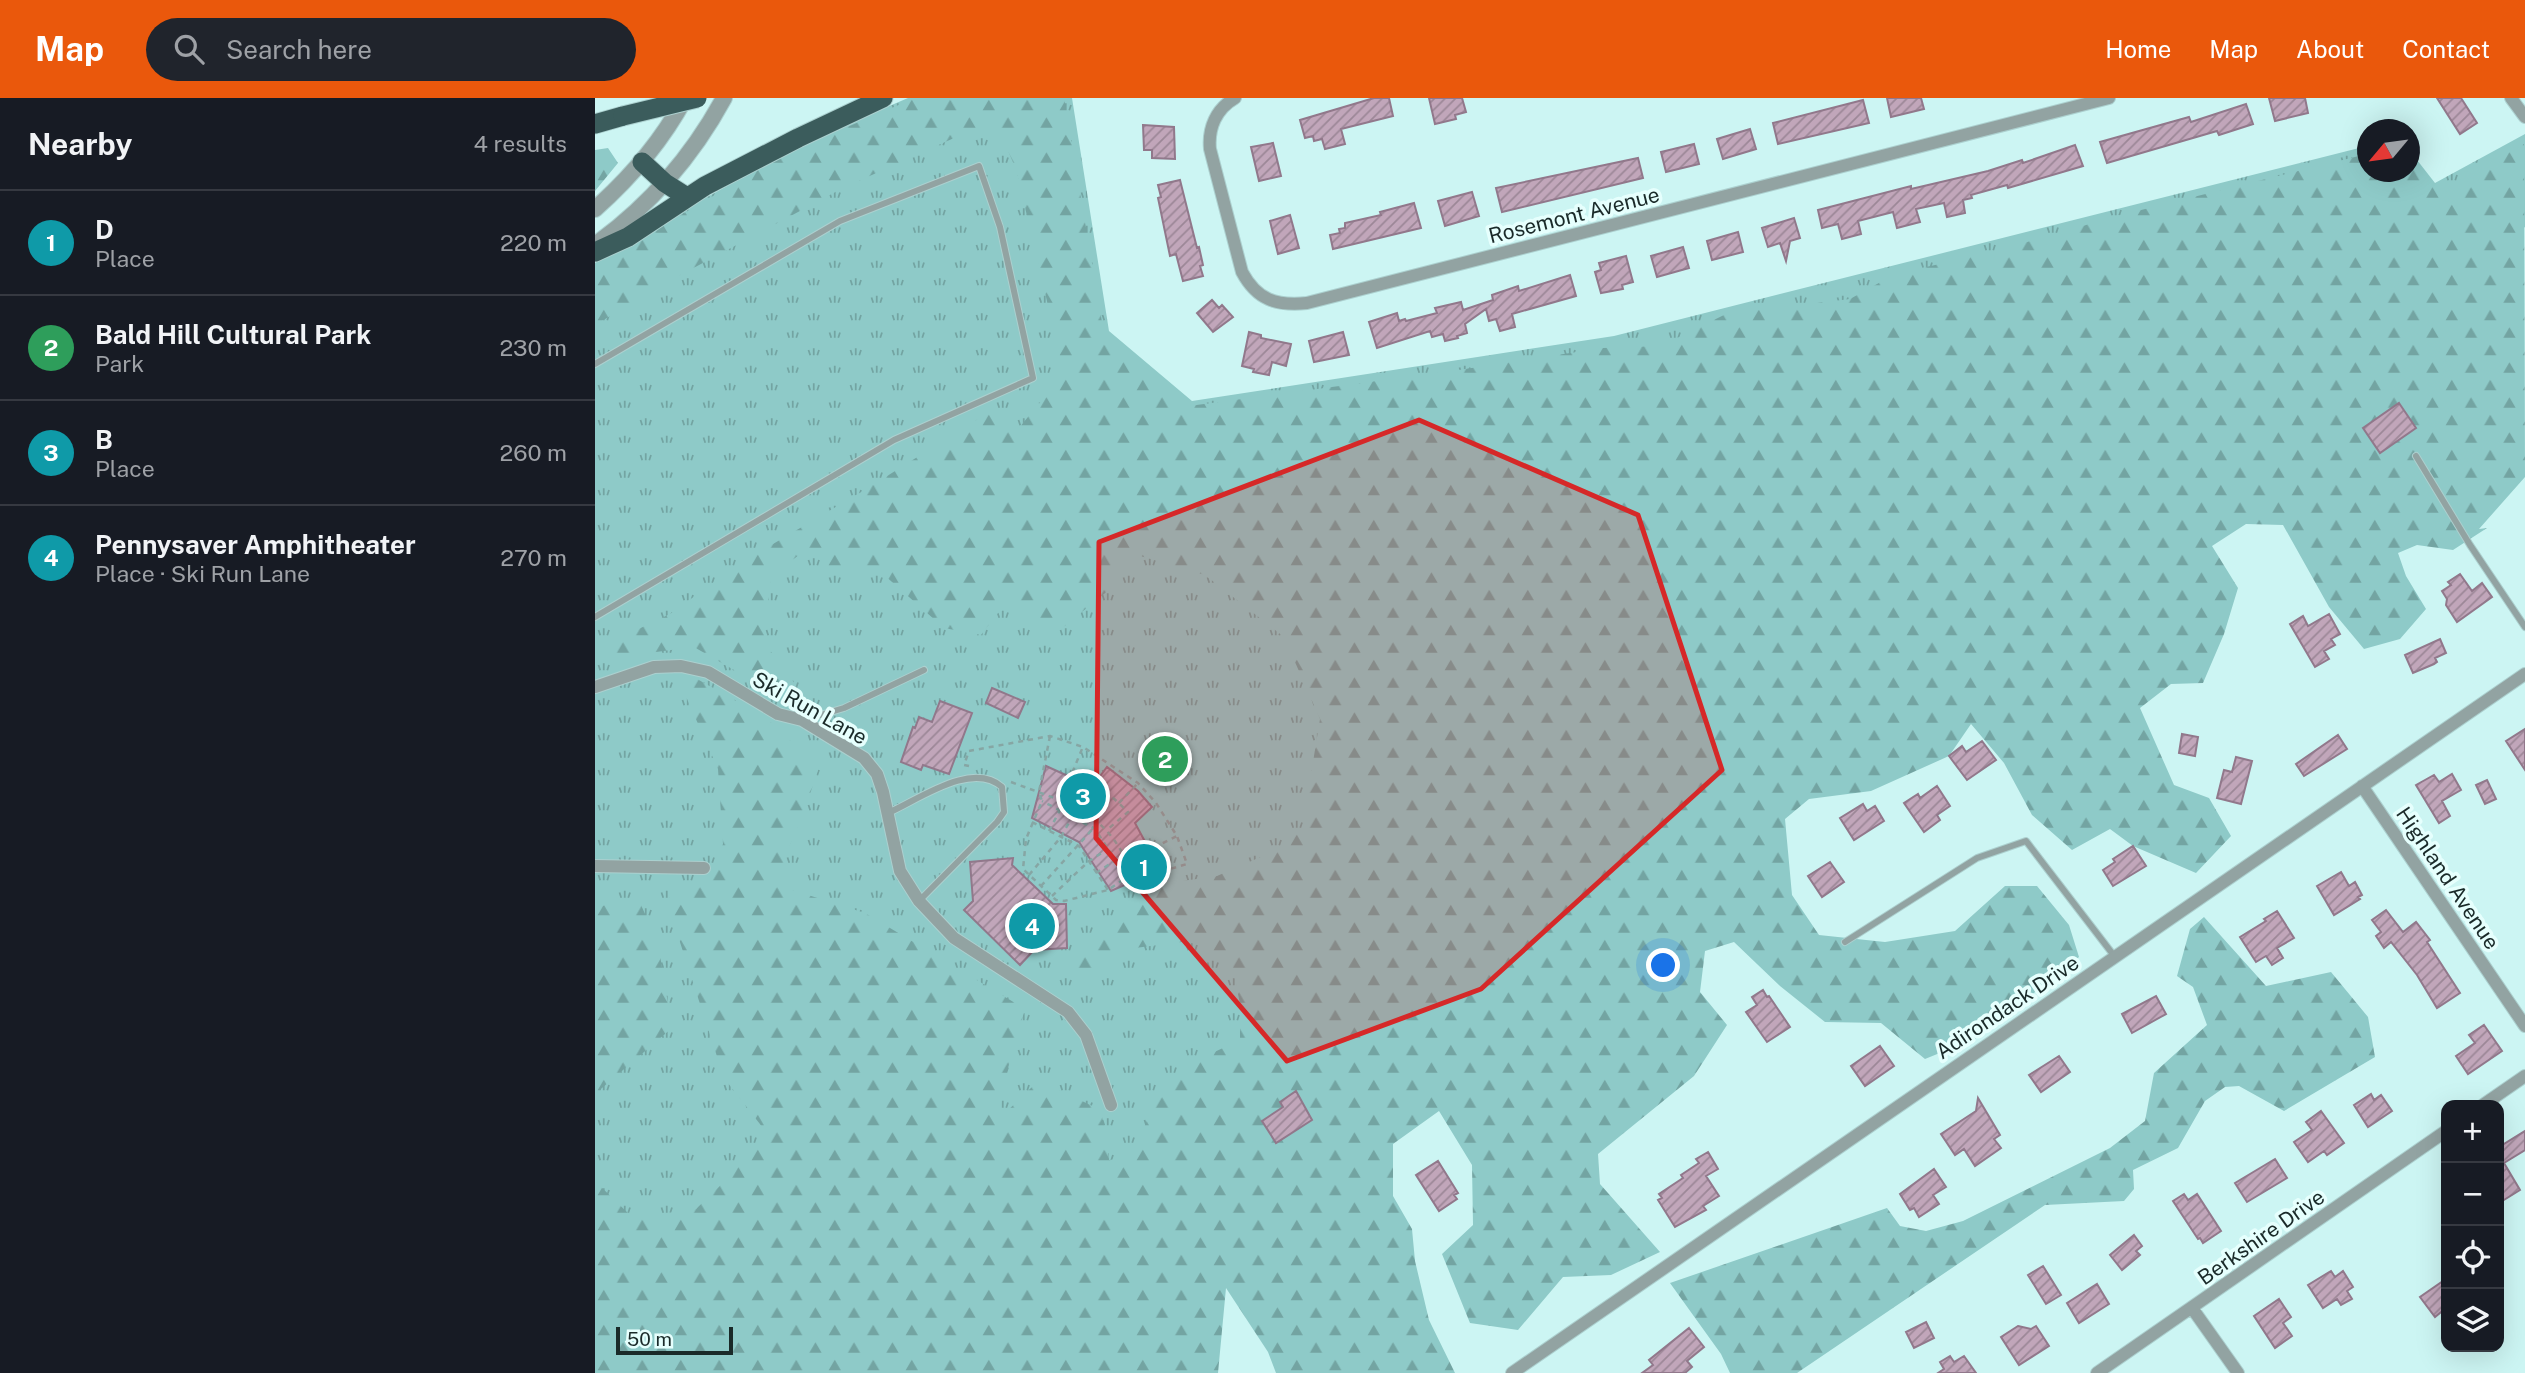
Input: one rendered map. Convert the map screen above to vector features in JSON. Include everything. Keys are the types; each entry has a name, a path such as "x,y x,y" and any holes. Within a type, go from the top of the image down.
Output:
{"highway":[{"path":"595,124 697,98"},
{"path":"595,252 628,237 687,197 798,138 883,98"},
{"path":"642,162 665,183 687,197"}],"street":[{"path":"595,209 642,162 685,98"},
{"path":"595,245 615,231 665,183 695,145 724,98"},
{"name":"Rosemont Avenue","path":"1235,98 1227,103 1209,132 1210,149 1242,272 1249,286 1262,297 1292,305 1321,300 2109,98"},
{"path":"2511,98 2525,117"},
{"name":"Ski Run Lane","path":"595,687 654,667 681,666 708,672 778,714 802,720 864,758 877,774 900,871 919,901 954,938 1068,1012 1086,1035 1111,1105"},
{"name":"Adirondack Drive","path":"1512,1373 2525,674"},
{"name":"Highland Avenue","path":"2363,786 2525,1026"},
{"path":"595,866 703,868"},
{"path":"2490,1100 2525,1076"},
{"name":"Berkshire Drive","path":"2097,1373 2441,1134"},
{"path":"2192,1308 2238,1373"}],"lane":[{"path":"595,364 840,221 979,166 1000,228 1033,378 894,440 595,617"},
{"path":"2416,456 2470,545 2525,627"},
{"path":"802,720 844,708 924,670"},
{"path":"888,813 955,780 968,777 996,782 1002,787 1004,812 997,822 919,901"},
{"path":"1845,942 1977,858 2026,841 2115,957"}],"path":[{"path":"1050,737 1039,793 1041,801 1032,822 1023,869 1056,900 1063,901 1108,890 1127,877"},
{"path":"974,768 964,765 969,751 1050,737 1083,747 1138,783 1156,803 1177,836 1188,864 1129,881 1095,829 1041,801"},
{"path":"1061,800 1083,747"},
{"path":"1000,778 1061,800 1100,822 1115,839 1128,861 1134,879"},
{"path":"1119,803 1138,783"},
{"path":"1090,817 1106,791 1128,811 1107,830"},
{"path":"1049,831 1060,810"},
{"path":"1029,875 1061,837 1072,817"},
{"path":"1032,822 1079,846 1108,890"},
{"path":"1041,886 1100,822"},
{"path":"1128,861 1177,836"},
{"path":"1052,896 1089,861 1108,849"},
{"path":"1096,873 1116,860"}],"highlighted area":[{"path":"1419,420 1638,515 1722,770 1481,989 1287,1061 1096,838 1099,542"}],"green space":[{"path":"908,98 1072,98 1109,331 1192,401 1614,336 2357,149 2357,182 2420,182 2420,164 2435,183 2525,134 2525,227 1015,1242 595,1373 595,263 748,174"},
{"path":"915,98 1064,98 1104,334 1189,406 1603,348 1661,346 1726,314 1850,299 1895,274 1993,252 2117,216 2357,156 2357,182 2420,182 2420,173 2441,192 2504,153 2524,144 2525,477 2479,529 2487,528 2453,550 2417,545 2398,553 2406,576 2426,609 2400,639 2364,649 2329,607 2283,525 2246,524 2212,546 2238,588 2224,634 2203,683 2171,684 2140,708 2174,785 2209,798 2231,836 2196,873 2133,846 2110,829 2072,850 2032,815 2004,763 1971,724 1949,756 1871,791 1809,799 1785,819 1792,895 1819,935 1885,942 1955,931 2005,886 2037,886 2069,925 2079,957 1979,1037 1925,1059 1881,1023 1825,1022 1780,986 1734,942 1705,951 1700,992 1727,1025 1694,1076 1598,1154 1600,1184 1660,1252 1611,1275 1563,1277 1518,1330 1470,1323 1442,1254 1473,1225 1472,1165 1439,1111 1393,1144 1393,1196 1412,1229 1415,1261 1429,1320 1455,1373 1276,1373 1268,1352 1226,1288 1218,1373 595,1373 595,1181 633,1218 696,1209 767,1133 724,1078 678,936 668,892 708,879 723,844 718,769 684,692 690,675 766,718 819,767 801,821 783,859 789,889 865,913 1025,1009 1006,1075 998,1120 1032,1087 1048,1085 1101,1110 1109,1160 1133,1157 1155,1099 1208,1055 1240,1040 1240,1004 1232,964 1190,941 1127,949 1069,979 1090,933 1129,902 1169,883 1217,876 1272,852 1302,830 1320,719 1284,637 1205,575 1137,555 1119,567 1115,585 1050,638 1010,604 997,614 981,635 944,628 883,574 827,566 807,549 771,576 764,642 795,684 778,702 741,674 694,647 610,658 605,645 670,614 739,564 989,412 1014,434 1042,400 1062,365 1016,169 1000,133 974,129 843,188 671,280 595,325 595,266 784,154"},
{"path":"608,148 618,163 595,191 595,150"},
{"path":"637,896 658,943 672,1028 595,1094 595,908"},
{"path":"2204,917 2266,986 2331,972 2368,1017 2375,1057 2284,1111 2239,1086 2225,1087 2205,1101 2178,1148 2133,1170 2134,1189 2124,1201 2045,1205 1797,1373 1730,1373 1721,1354 1670,1283 1887,1208 1900,1226 1926,1231 1963,1221 2110,1148 2145,1121 2154,1073 2207,1025 2193,987 2177,976 2190,929"}],"building":[{"path":"1374,98 1389,98 1393,116 1341,129 1345,144 1325,149 1322,139 1314,141 1313,136 1305,138 1300,120"},
{"path":"1429,98 1462,98 1466,112 1455,115 1456,119 1435,124"},
{"path":"1887,98 1921,98 1924,109 1891,117"},
{"path":"2269,98 2305,98 2308,113 2275,121"},
{"path":"2437,98 2461,98 2477,123 2460,134"},
{"path":"1863,100 1869,123 1778,144 1773,123"},
{"path":"2246,104 2253,124 2219,135 2217,131 2107,163 2100,142 2189,117 2191,122"},
{"path":"1143,125 1174,127 1175,159 1152,158 1152,150 1144,150"},
{"path":"1750,129 1756,149 1723,159 1717,139"},
{"path":"1273,143 1281,176 1259,181 1251,147"},
{"path":"1694,144 1699,164 1666,172 1661,152"},
{"path":"2075,145 2083,166 2008,188 2007,185 1971,195 1972,198 1963,200 1965,213 1947,217 1944,203 1916,209 1920,222 1897,228 1893,212 1858,221 1861,234 1842,239 1838,224 1822,228 1818,210 1911,186 1911,189 1988,171 2022,160 2023,163"},
{"path":"1638,158 1643,178 1502,212 1496,188"},
{"path":"1180,180 1203,265 1200,266 1203,276 1183,281 1176,254 1170,256 1158,198 1161,197 1158,185"},
{"path":"1472,192 1479,216 1445,226 1438,201"},
{"path":"1414,203 1421,228 1333,249 1330,235 1340,233 1339,229 1345,228 1345,223 1381,215 1380,212"},
{"path":"1290,215 1299,248 1278,254 1270,221"},
{"path":"1794,218 1800,238 1790,241 1786,261 1780,243 1768,247 1762,228"},
{"path":"1738,232 1743,252 1712,260 1707,241"},
{"path":"1683,247 1689,268 1657,277 1651,256"},
{"path":"1626,256 1633,282 1622,285 1623,289 1601,293 1595,272 1601,270 1599,263"},
{"path":"1570,275 1576,296 1512,314 1515,327 1500,331 1496,319 1489,321 1486,309 1465,324 1467,333 1457,336 1458,338 1445,341 1443,334 1432,337 1430,331 1377,348 1369,322 1397,313 1399,321 1406,321 1437,313 1435,308 1461,302 1463,310 1493,300 1492,295 1518,286 1519,291"},
{"path":"1212,300 1219,308 1222,305 1233,317 1213,332 1197,313"},
{"path":"1249,332 1261,335 1261,338 1291,344 1286,366 1272,362 1269,375 1253,372 1254,369 1242,366"},
{"path":"1343,332 1349,355 1314,362 1309,341"},
{"path":"2399,403 2416,428 2380,453 2363,428"},
{"path":"2460,574 2472,591 2482,583 2492,597 2457,622 2446,605 2447,599 2442,591 2451,585 2448,582"},
{"path":"2329,614 2340,634 2331,639 2335,645 2324,651 2329,659 2315,667 2290,624 2303,616 2308,626"},
{"path":"2440,639 2446,653 2435,658 2437,662 2434,664 2413,673 2405,655"},
{"path":"992,688 1025,702 1018,718 986,703"},
{"path":"940,701 972,713 949,774 923,765 921,770 901,762 919,717 932,722"},
{"path":"2525,729 2525,770 2506,741"},
{"path":"2182,734 2198,737 2195,756 2179,753"},
{"path":"2338,735 2347,749 2304,776 2296,764"},
{"path":"1982,741 1996,760 1967,780 1949,756 1962,746 1966,752"},
{"path":"2236,757 2252,761 2241,804 2217,798 2224,770 2232,772"},
{"path":"1046,766 1092,787 1107,767 1138,791 1152,807 1135,823 1150,851 1157,872 1126,882 1127,884 1111,891 1079,842 1032,818"},
{"path":"2452,774 2461,790 2442,801 2450,816 2439,823 2416,785 2434,775 2439,782"},
{"path":"2487,780 2496,799 2485,804 2476,785"},
{"path":"1937,786 1950,806 1937,815 1940,820 1924,832 1904,803 1918,794 1920,798"},
{"path":"1863,804 1867,811 1875,806 1884,821 1854,840 1840,818"},
{"path":"2133,846 2146,866 2113,886 2103,870 2115,862 2113,859"},
{"path":"1013,858 1012,865 1053,904 1066,904 1067,948 1034,950 1020,965 964,910 973,901 970,862"},
{"path":"1830,862 1844,882 1822,897 1808,876"},
{"path":"2341,872 2349,886 2355,882 2362,895 2334,915 2317,886"},
{"path":"2386,910 2403,932 2416,922 2430,940 2427,942 2460,993 2437,1008 2417,975 2391,942 2384,948 2376,936 2381,932 2372,920"},
{"path":"2277,911 2294,938 2277,948 2283,958 2272,965 2266,956 2256,962 2240,937"},
{"path":"1763,990 1790,1027 1767,1042 1746,1012 1757,1005 1752,997"},
{"path":"2156,996 2166,1014 2132,1033 2122,1014"},
{"path":"2484,1025 2502,1051 2468,1074 2456,1056 2475,1043 2469,1035"},
{"path":"1880,1046 1894,1066 1865,1086 1851,1066"},
{"path":"2059,1056 2070,1072 2041,1092 2029,1075"},
{"path":"1296,1091 1312,1120 1276,1143 1262,1121 1283,1107 1280,1102"},
{"path":"2371,1094 2374,1100 2381,1095 2392,1111 2368,1127 2354,1105"},
{"path":"1978,1098 2000,1135 1994,1139 2001,1148 1975,1166 1964,1149 1955,1155 1941,1134 1976,1111"},
{"path":"2321,1111 2344,1143 2327,1155 2324,1151 2308,1162 2294,1142 2312,1130 2306,1122"},
{"path":"2525,1131 2525,1150 2504,1163 2504,1144"},
{"path":"1708,1152 1718,1169 1706,1176 1719,1196 1703,1206 1706,1210 1675,1227 1658,1200 1662,1198 1659,1194 1683,1178 1681,1175 1699,1163 1696,1159"},
{"path":"2275,1159 2287,1178 2247,1202 2235,1183"},
{"path":"1438,1161 1458,1193 1454,1195 1457,1199 1439,1211 1416,1175"},
{"path":"2504,1163 2520,1190 2504,1200"},
{"path":"1934,1169 1946,1187 1933,1195 1939,1204 1919,1217 1914,1208 1910,1210 1900,1194"},
{"path":"2184,1194 2188,1200 2197,1194 2221,1231 2203,1243 2173,1201"},
{"path":"2134,1235 2142,1246 2136,1251 2140,1255 2122,1270 2110,1255"},
{"path":"2043,1266 2061,1295 2046,1304 2028,1275"},
{"path":"2331,1271 2335,1277 2343,1271 2353,1287 2347,1291 2352,1299 2341,1305 2337,1299 2323,1308 2308,1285"},
{"path":"2441,1282 2441,1312 2435,1317 2420,1297"},
{"path":"2097,1284 2109,1304 2079,1323 2067,1303"},
{"path":"2279,1299 2291,1317 2283,1323 2292,1336 2275,1348 2254,1316"},
{"path":"1926,1322 1934,1338 1914,1348 1906,1332"},
{"path":"2018,1326 2031,1329 2036,1326 2049,1346 2019,1365 2001,1337"},
{"path":"1689,1328 1704,1347 1687,1361 1692,1367 1685,1373 1642,1373 1653,1365 1649,1360"},
{"path":"1950,1356 1954,1362 1964,1356 1976,1373 1938,1373 1944,1369 1940,1362"}],"place":[{"name":"Bald Hill Cultural Park","path":"1165,759"},
{"name":"B","path":"1083,796"},
{"name":"D","path":"1144,867"},
{"name":"Pennysaver Amphitheater","path":"1032,926"}]}
